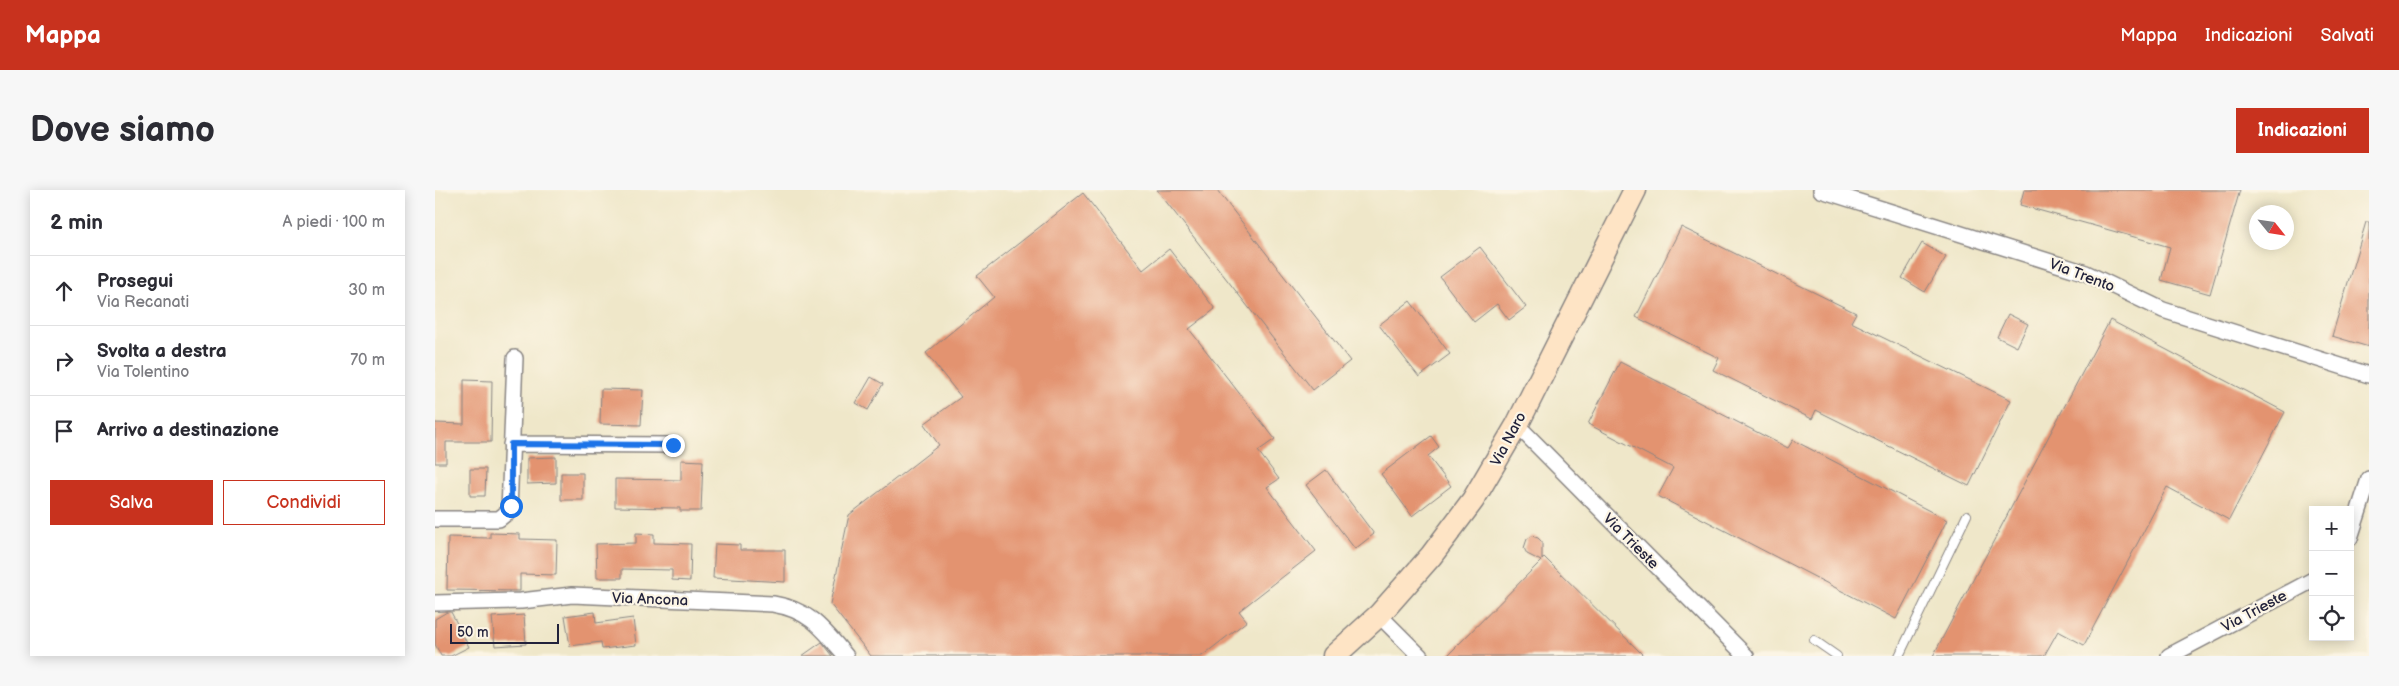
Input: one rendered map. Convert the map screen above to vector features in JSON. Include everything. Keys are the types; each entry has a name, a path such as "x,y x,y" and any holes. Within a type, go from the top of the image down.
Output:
{"street":[{"name":"Via Naro","path":"1334,656 1379,615 1461,518 1484,484 1517,425 1635,190"},
{"name":"Via Trento","path":"1821,190 2086,273 2169,312 2369,375"},
{"path":"435,519 499,519 507,514 511,502 511,444 515,358"},
{"name":"Via Trieste","path":"1517,425 1746,656"},
{"path":"511,444 673,445"},
{"path":"2354,526 2369,479"},
{"name":"Via Trieste","path":"2169,656 2309,582"},
{"name":"Via Ancona","path":"435,603 521,601 572,595 773,604 799,610 811,618 847,656"},
{"path":"1379,615 1420,656"}],"lane":[{"path":"1899,656 1967,515"},
{"path":"1814,640 1837,656"}],"building":[{"path":"1157,190 1217,190 1350,361 1313,390"},
{"path":"2024,190 2240,190 2210,294 2161,280 2170,247 2020,205"},
{"path":"1083,193 1143,270 1169,249 1215,309 1189,329 1275,439 1258,451 1279,479 1267,487 1316,551 1239,611 1247,621 1202,656 871,656 830,604 849,515 939,445 924,424 961,397 926,353 994,297 977,276"},
{"path":"2366,222 2369,222 2369,347 2332,336"},
{"path":"1681,227 1856,313 1851,322 2011,400 1969,486 1816,410 1812,419 1713,370 1719,358 1636,317"},
{"path":"1922,243 1946,257 1925,292 1902,278"},
{"path":"1480,247 1526,307 1509,320 1497,304 1474,322 1440,277"},
{"path":"1410,301 1450,354 1419,377 1379,325"},
{"path":"2008,314 2028,324 2017,347 1997,337"},
{"path":"2110,320 2285,412 2229,520 2167,487 2084,645 2058,631 2044,656 1933,656"},
{"path":"1620,362 1788,448 1793,440 1947,520 1896,619 1658,496 1673,468 1588,424"},
{"path":"871,377 883,384 868,410 856,403"},
{"path":"464,380 492,381 491,442 446,442 446,463 435,463 435,423 464,424"},
{"path":"601,389 643,390 641,425 600,424"},
{"path":"1431,436 1439,447 1428,456 1451,486 1412,516 1381,474"},
{"path":"556,457 556,483 527,484 527,458"},
{"path":"681,460 703,461 701,511 680,511 680,508 615,507 615,479 681,480"},
{"path":"470,469 486,469 485,496 470,496"},
{"path":"1326,470 1374,534 1355,549 1306,485"},
{"path":"561,473 583,473 583,500 561,500"},
{"path":"490,533 520,534 520,539 557,540 556,575 520,574 520,591 447,590 448,537 490,538"},
{"path":"636,533 654,534 654,543 691,544 690,581 672,580 672,570 622,569 622,578 597,578 596,544 636,543"},
{"path":"1532,536 1542,542 1542,560 1544,557 1644,656 1447,656 1541,561 1527,554 1524,548 1527,539"},
{"path":"715,544 740,545 740,550 785,550 785,582 713,578"},
{"path":"447,612 451,612 469,647 451,656 441,656 435,644 435,619"},
{"path":"595,612 596,623 633,618 636,645 602,649 601,642 570,646 565,616"},
{"path":"524,615 526,644 495,646 492,617"},
{"path":"822,642 833,656 802,656"}],"route":[{"path":"511,506 511,444 673,445"}]}
